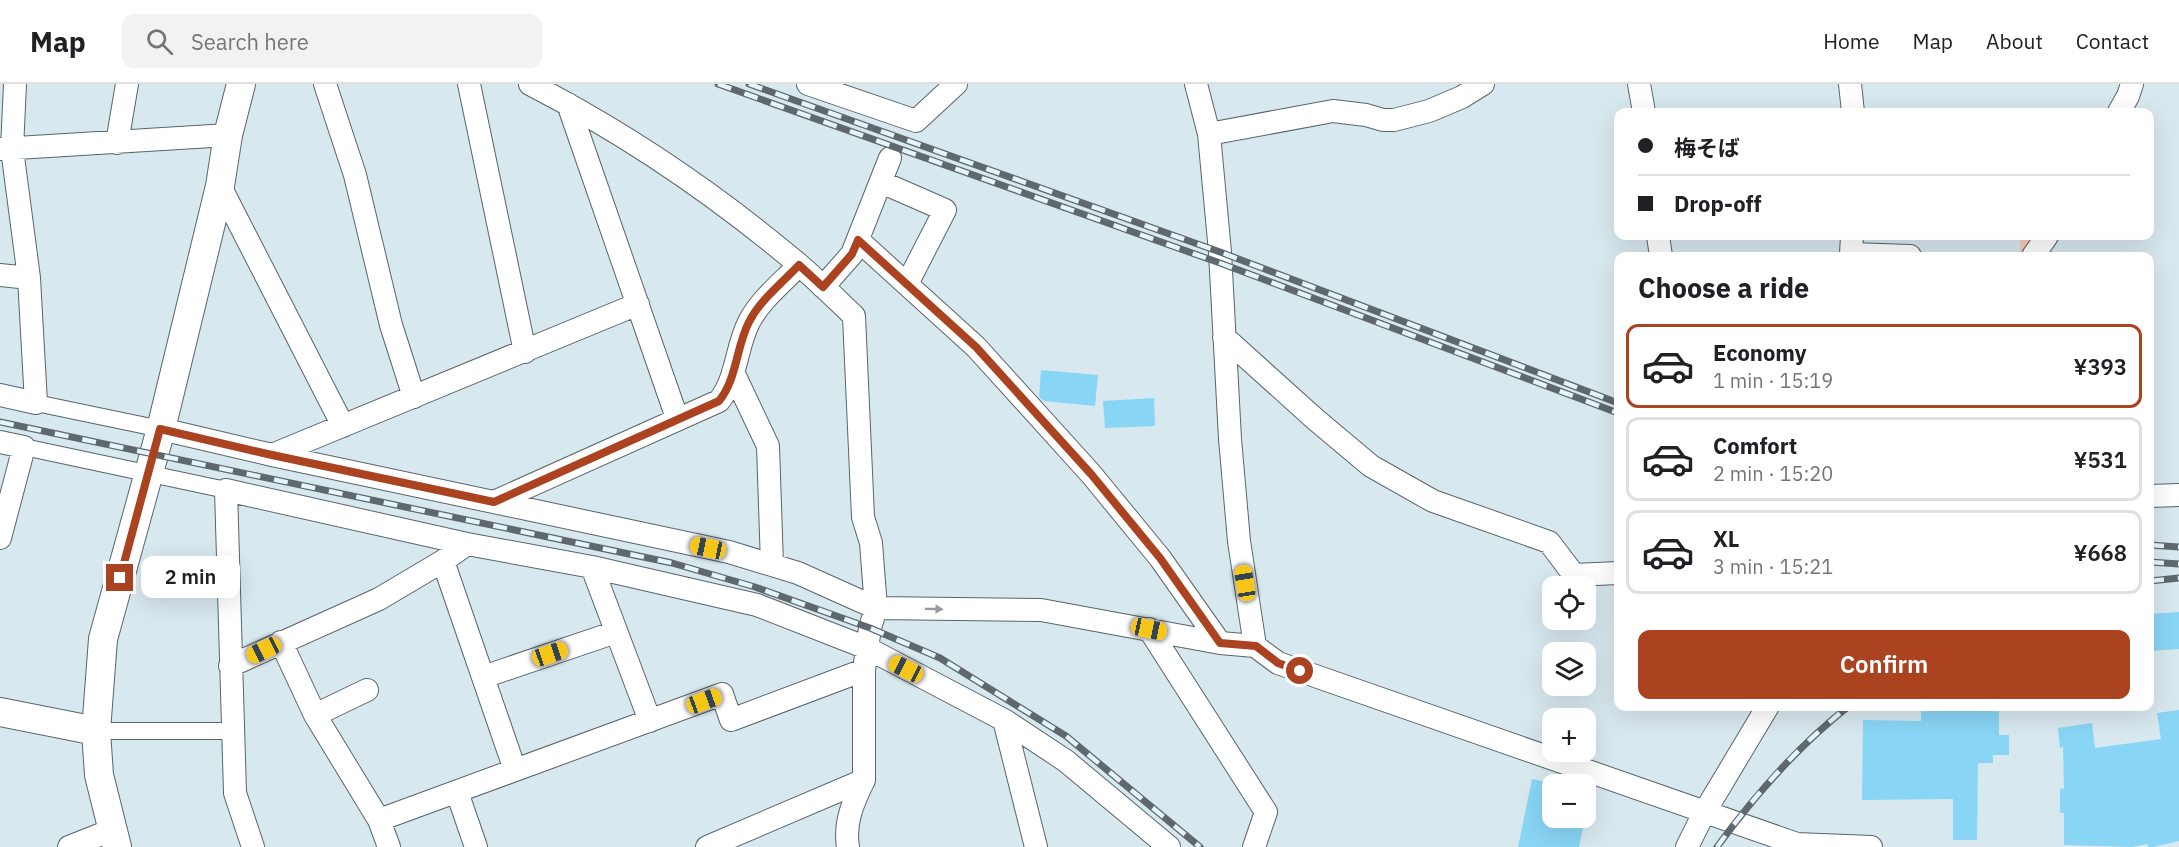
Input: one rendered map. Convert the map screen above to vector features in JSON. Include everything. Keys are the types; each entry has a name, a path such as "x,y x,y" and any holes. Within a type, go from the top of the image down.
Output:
{"street":[{"path":"15,84 6,149 29,278 36,403"},
{"path":"117,142 127,84"},
{"path":"69,847 115,838 99,775 96,731 103,639 160,429 220,186 228,135 241,84"},
{"path":"325,84 355,175 391,325 414,397"},
{"path":"469,84 525,352"},
{"path":"530,84 568,104 701,189 799,265 854,316 863,517 871,543 876,608 865,659 864,780 851,807 846,835 848,847"},
{"path":"808,84 916,122 956,84"},
{"path":"1196,84 1209,134 1220,252 1230,439 1239,541 1256,646"},
{"path":"1209,134 1333,111 1394,120 1429,111 1462,97 1483,84"},
{"path":"1639,84 1643,108"},
{"path":"1850,84 1853,108"},
{"path":"2121,108 2132,84"},
{"path":"568,104 677,418"},
{"path":"6,149 228,135"},
{"path":"823,287 852,254 890,158"},
{"path":"881,182 945,210 907,284"},
{"path":"220,186 343,426"},
{"path":"858,240 976,347 1091,474 1160,558 1220,643"},
{"path":"494,502 719,401 728,390 749,322 763,303 799,265"},
{"path":"0,275 29,278"},
{"path":"272,455 638,304"},
{"path":"1224,337 1315,420 1371,465 1433,501 1550,542 1574,575 1614,573"},
{"path":"733,372 768,446 772,565"},
{"path":"0,395 729,552 798,573 876,608 1041,610 1220,643 1256,646 1278,663 1797,844 1871,847"},
{"path":"0,442 467,544 592,567 757,604 865,659 1004,720 1066,760 1169,847"},
{"path":"0,538 7,489 24,447"},
{"path":"226,490 235,793 253,847"},
{"path":"2154,496 2179,495"},
{"path":"230,666 379,599 467,544"},
{"path":"443,561 515,770"},
{"path":"592,567 651,720"},
{"path":"1149,629 1266,812 1254,847"},
{"path":"483,677 616,632"},
{"path":"281,642 315,715 379,820 389,847"},
{"path":"379,820 722,694 731,720 865,659"},
{"path":"315,715 367,690"},
{"path":"1687,847 1704,813 1765,711"},
{"path":"0,712 96,731 232,731"},
{"path":"1004,720 1036,847"},
{"path":"707,847 864,780"},
{"path":"457,792 476,847"}],"shaded area":[{"path":"2020,240 2044,240 2036,252 2020,252"}],"building":[{"path":"1041,370 1098,375 1095,406 1044,401 1039,397"},
{"path":"1154,398 1155,426 1105,428 1103,401"},
{"path":"2179,612 2179,649 2154,651 2154,614"},
{"path":"2179,710 2179,841 2153,847 2148,847 2148,844 2132,847 2064,845 2064,813 2060,813 2060,788 2064,789 2063,747 2060,748 2058,728 2092,723 2095,748 2161,739 2157,713"},
{"path":"1921,711 1999,711 1999,735 2009,735 2009,755 1993,755 1993,763 1978,763 1977,840 1953,840 1953,799 1862,800 1863,720 1921,721"},
{"path":"1532,779 1542,781 1542,828 1583,828 1579,847 1518,847"}],"railway":[{"path":"718,84 1220,263 1614,411"},
{"path":"749,84 1220,252 1614,401"},
{"path":"0,422 672,563 755,587 870,628 940,658 1066,736 1200,847"},
{"path":"2154,545 2179,547"},
{"path":"2154,562 2179,564"},
{"path":"2154,581 2179,578"},
{"path":"1717,847 1778,772 1843,711"}],"route":[{"path":"120,578 160,429 494,502 719,401 728,390 749,322 763,303 799,265 823,287 852,254 858,240 976,347 1091,474 1160,558 1220,643 1256,646 1278,663 1300,671"}]}
